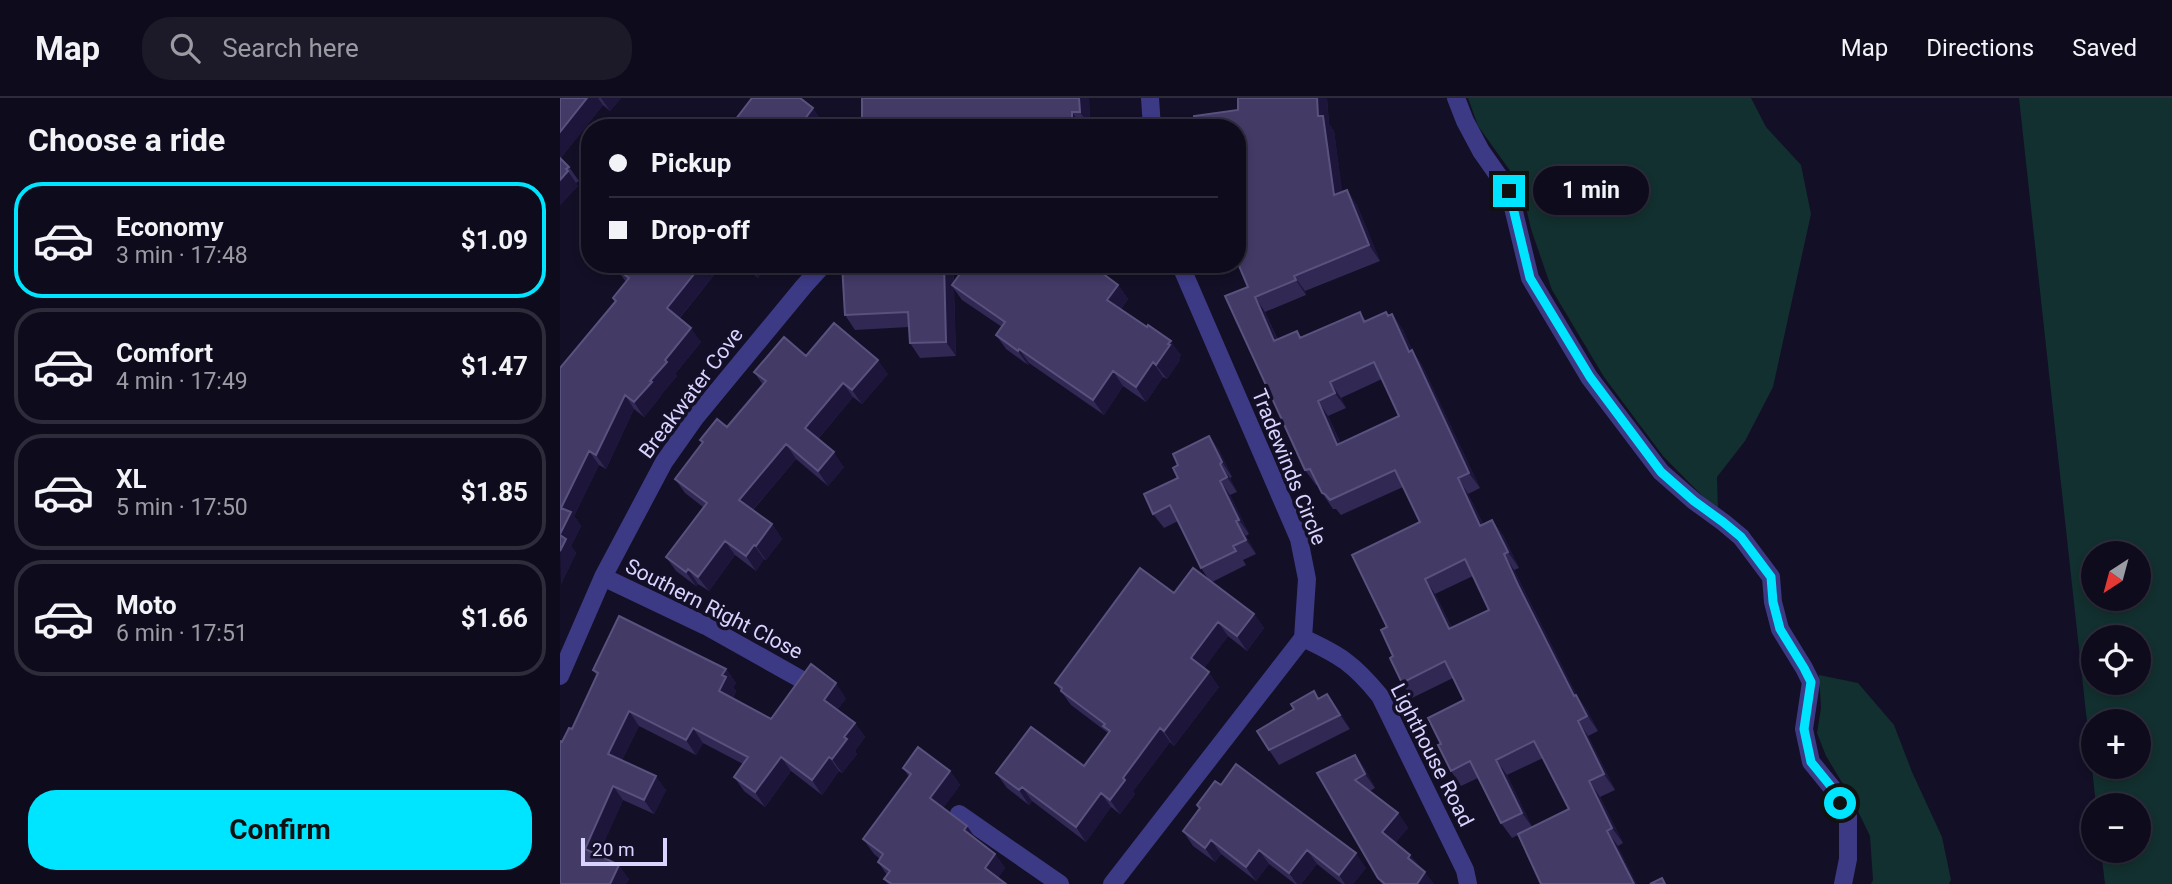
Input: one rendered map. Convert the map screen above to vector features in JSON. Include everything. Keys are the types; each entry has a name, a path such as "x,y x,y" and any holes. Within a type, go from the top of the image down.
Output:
{"street":[{"path":"1150,98 1151,119"},
{"path":"1456,98 1481,151 1509,191 1530,278 1590,377 1661,472 1741,537 1771,577 1773,602 1780,629 1811,682 1804,729 1811,762 1833,789 1848,817 1848,859 1843,884"},
{"name":"Breakwater Cove","path":"560,676 603,577 664,462 695,418 816,273"},
{"name":"Tradewinds Circle","path":"1184,273 1299,539 1307,579 1303,638"},
{"name":"Southern Right Close","path":"603,577 706,626 804,681"},
{"path":"1112,884 1303,638"},
{"name":"Lighthouse Road","path":"1303,638 1334,652 1360,671 1380,696 1465,870 1468,884"},
{"path":"959,814 1060,884"}],"green space":[{"path":"1468,98 1751,98 1766,127 1801,165 1811,214 1773,387 1745,441 1717,477 1718,512 1663,456 1604,377 1552,290 1531,229 1521,186 1478,126"},
{"path":"2019,98 2172,98 2172,884 2105,884 2102,863 2151,863 2151,793 2095,793 2093,779 2151,779 2151,709 2086,709 2084,695 2151,695 2151,625 2081,625 2081,667"},
{"path":"1819,675 1858,683 1894,725 1942,837 1951,880 1949,884 1871,884 1870,836 1826,756 1817,733 1821,708"}],"building":[{"path":"560,98 587,98 560,132"},
{"path":"752,98 800,98 813,108 805,119 736,119"},
{"path":"862,98 1079,98 1080,112 1072,112 1072,119 862,119"},
{"path":"1238,98 1317,98 1318,116 1323,116 1334,195 1347,190 1369,245 1294,276 1296,280 1255,297 1274,341 1297,331 1300,338 1360,312 1364,322 1386,312 1388,316 1392,314 1409,352 1412,350 1469,473 1458,478 1480,526 1492,520 1508,552 1504,554 1518,585 1574,696 1576,695 1587,716 1578,721 1604,774 1589,781 1612,828 1607,831 1634,884 1541,884 1518,834 1569,809 1534,741 1496,760 1522,813 1501,823 1470,761 1451,771 1428,718 1464,700 1445,661 1402,683 1381,630 1387,627 1352,555 1420,522 1395,470 1330,500 1322,493 1310,469 1305,470 1225,296 1248,287 1242,273 1246,273 1246,119 1194,119 1194,116 1238,110","holes":["1374,362 1399,416 1337,445 1318,401 1335,393 1330,382","1465,559 1489,610 1449,629 1425,579"]},
{"path":"560,158 569,167 560,180"},
{"path":"622,273 695,273 667,308 691,328 634,402 625,395 596,455 589,451 561,508 571,512 560,534 560,368 616,301 613,298 629,278"},
{"path":"843,273 944,273 946,342 910,343 908,312 845,315"},
{"path":"961,273 1102,273 1118,285 1107,300 1171,341 1168,344 1170,345 1156,365 1153,362 1136,387 1113,371 1093,400 996,335 1005,322 952,285"},
{"path":"834,323 878,360 852,390 843,383 805,428 834,452 818,471 786,444 739,500 772,524 756,546 754,545 746,556 725,541 698,577 688,569 686,572 666,557 707,503 675,479 717,419 727,427 766,381 754,372 784,337 806,356"},
{"path":"1209,436 1227,477 1220,481 1246,540 1233,546 1236,551 1201,568 1170,505 1153,514 1144,494 1178,478 1173,468 1178,465 1173,454"},
{"path":"560,535 566,539 560,551"},
{"path":"1140,568 1174,593 1193,568 1254,614 1237,636 1218,622 1191,658 1209,672 1164,731 1160,728 1110,800 1101,793 1076,827 1022,787 1019,790 996,773 1031,727 1084,766 1110,731 1055,683"},
{"path":"619,616 726,669 722,675 726,677 719,691 771,719 811,664 836,683 824,700 855,723 832,759 829,757 812,780 781,757 755,792 734,777 748,757 693,728 686,740 629,711 608,754 656,776 644,800 613,786 585,849 619,865 610,884 560,884 560,741 562,742 569,728 572,729 598,673 593,670"},
{"path":"1314,691 1318,699 1327,694 1340,715 1269,750 1257,731 1294,709 1291,704"},
{"path":"918,747 950,771 930,798 967,826 964,830 995,854 985,868 1006,884 892,884 884,879 890,871 878,862 883,854 863,839 911,774 903,768"},
{"path":"1355,755 1365,774 1355,780 1398,813 1382,832 1410,855 1408,858 1425,872 1417,884 1385,884 1378,878 1317,773"},
{"path":"1236,764 1356,853 1339,875 1307,850 1289,873 1259,850 1246,867 1211,840 1205,848 1183,831 1200,808 1197,805 1215,781 1221,785"},
{"path":"1662,878 1665,884 1650,884"}],"route":[{"path":"1509,191 1530,278 1590,377 1661,472 1741,537 1771,577 1773,602 1780,629 1811,682 1804,729 1806,746 1811,762 1833,789 1840,803"}]}
